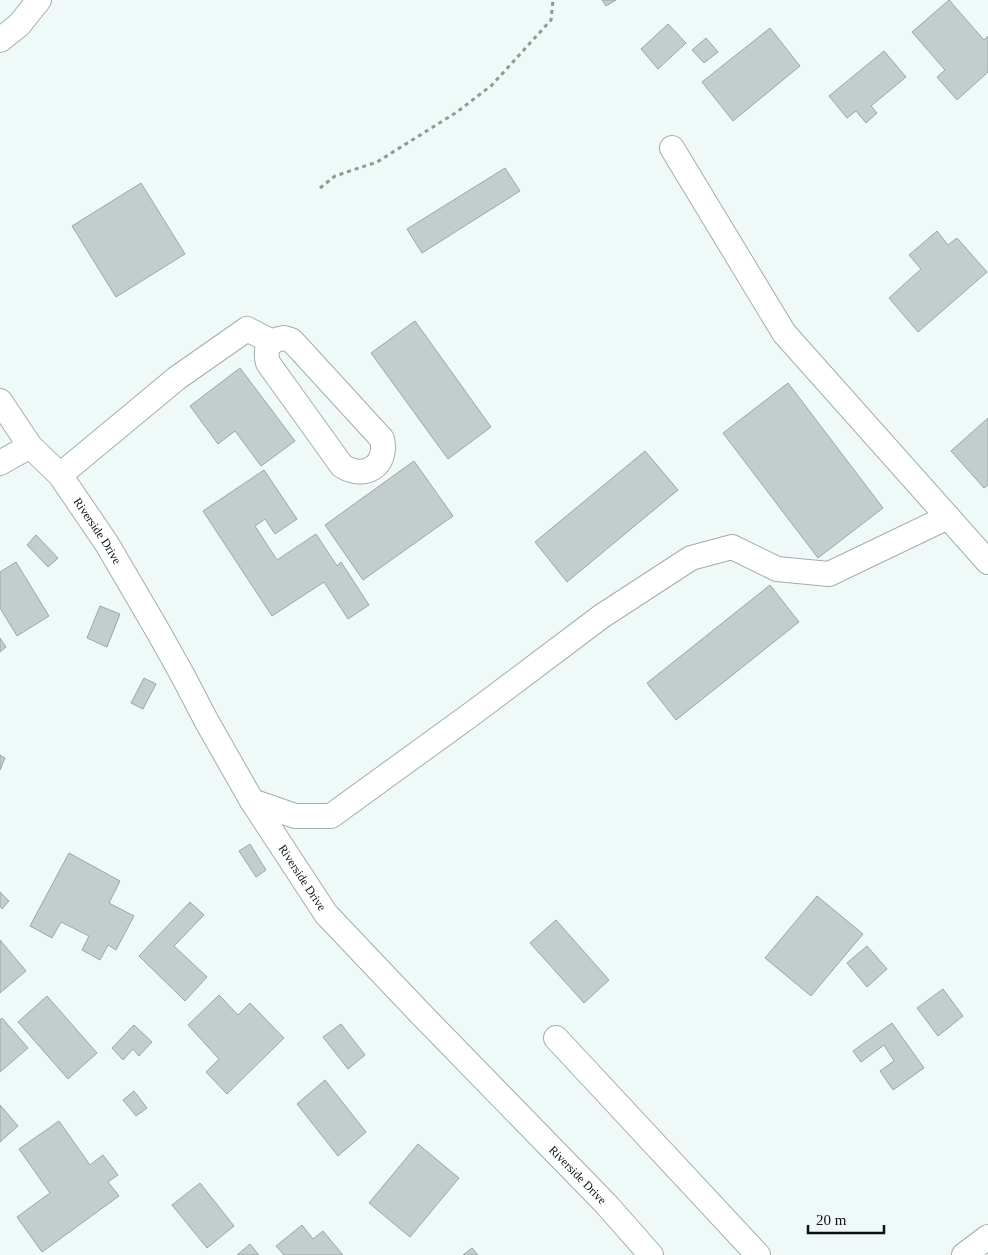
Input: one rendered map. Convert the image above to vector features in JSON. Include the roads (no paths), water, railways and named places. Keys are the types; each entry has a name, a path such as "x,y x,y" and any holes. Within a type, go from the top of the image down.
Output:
{"street":[{"path":"0,40 19,25 39,0"},
{"path":"672,148 784,333 988,562"},
{"path":"60,475 176,378 247,329 272,342"},
{"path":"284,338 296,344 382,439 383,454 374,467 358,472 342,466 268,363 267,348 272,342 284,338"},
{"name":"Riverside Drive","path":"0,401 30,446 60,475 108,544 252,801 326,914 606,1204 651,1255"},
{"path":"0,463 30,446"},
{"path":"252,801 295,816 331,816 602,616 691,558 732,547 777,568 829,574 948,517"},
{"path":"556,1038 758,1255"},
{"path":"964,1255 988,1237"}]}
